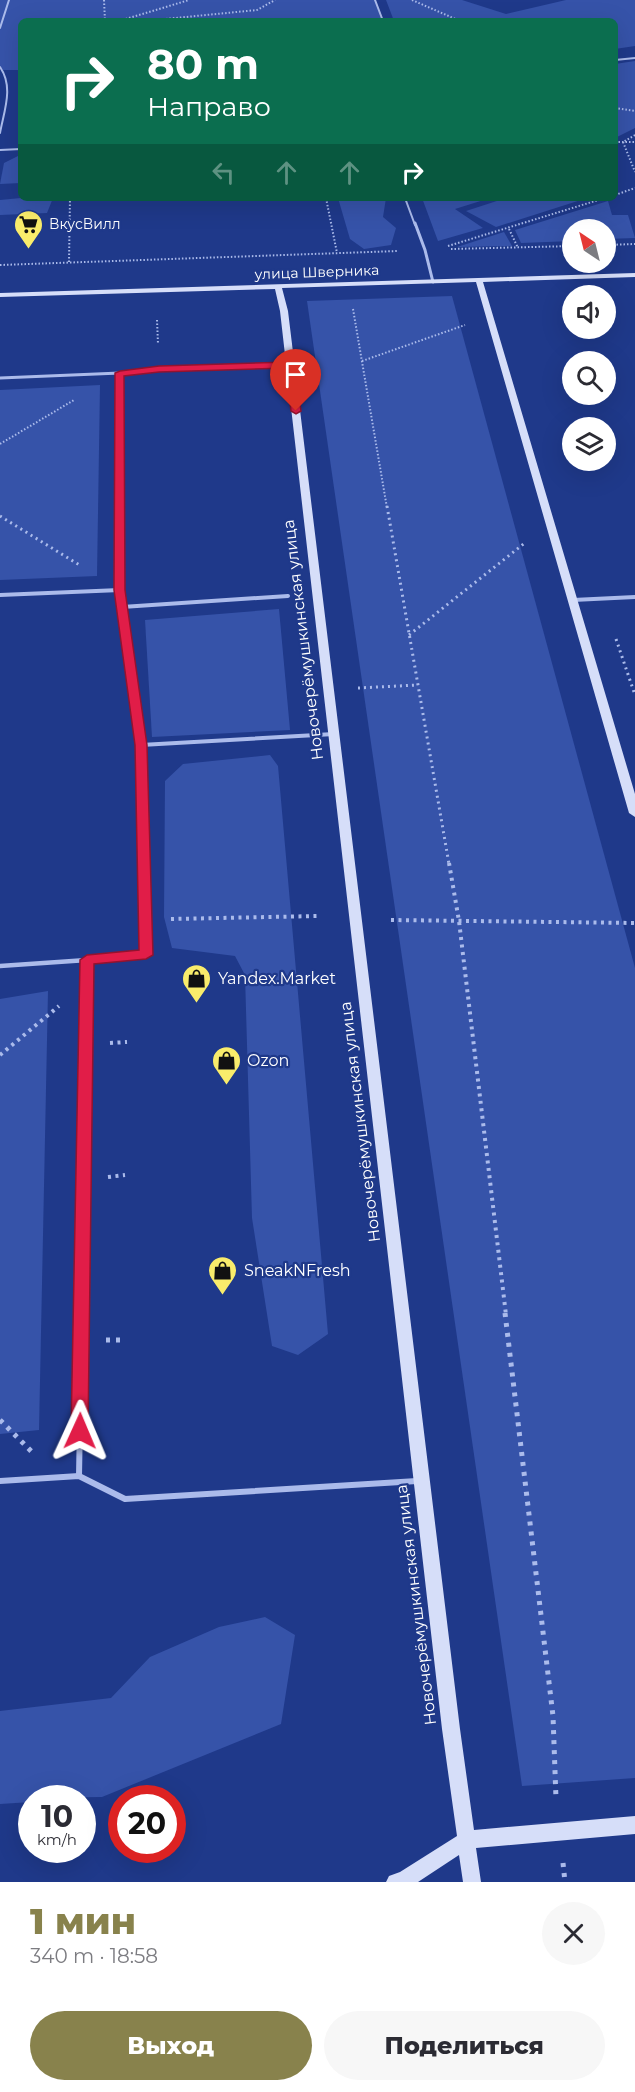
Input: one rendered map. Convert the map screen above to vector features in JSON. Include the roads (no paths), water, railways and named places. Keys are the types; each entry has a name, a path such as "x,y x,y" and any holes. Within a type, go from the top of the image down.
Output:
{"street":[{"name":"улица Шверника","path":"0,295 635,275"},
{"path":"479,280 635,813"},
{"name":"Новочерёмушкинская улица","path":"279,287 291,365 421,1480 472,1882"},
{"path":"395,1882 403,1882 466,1840 635,1825"}],"lane":[{"path":"0,28 9,0"},
{"path":"375,0 382,18"},
{"path":"618,60 635,58"},
{"path":"0,67 8,85 0,133"},
{"path":"0,150 18,149"},
{"path":"406,201 425,250 433,282"},
{"path":"0,378 159,369 291,365"},
{"path":"0,966 146,955 141,745 120,590 120,373"},
{"path":"0,595 120,590"},
{"path":"122,607 288,596"},
{"path":"573,600 635,597"},
{"path":"141,745 334,734"},
{"path":"79,1476 87,960"},
{"path":"0,1481 79,1476 125,1499 421,1480"}],"place":[{"name":"ВкусВилл","path":"28,250"},
{"name":"Yandex.Market","path":"197,1004"},
{"name":"Ozon","path":"226,1086"},
{"name":"SneakNFresh","path":"223,1296"}]}
